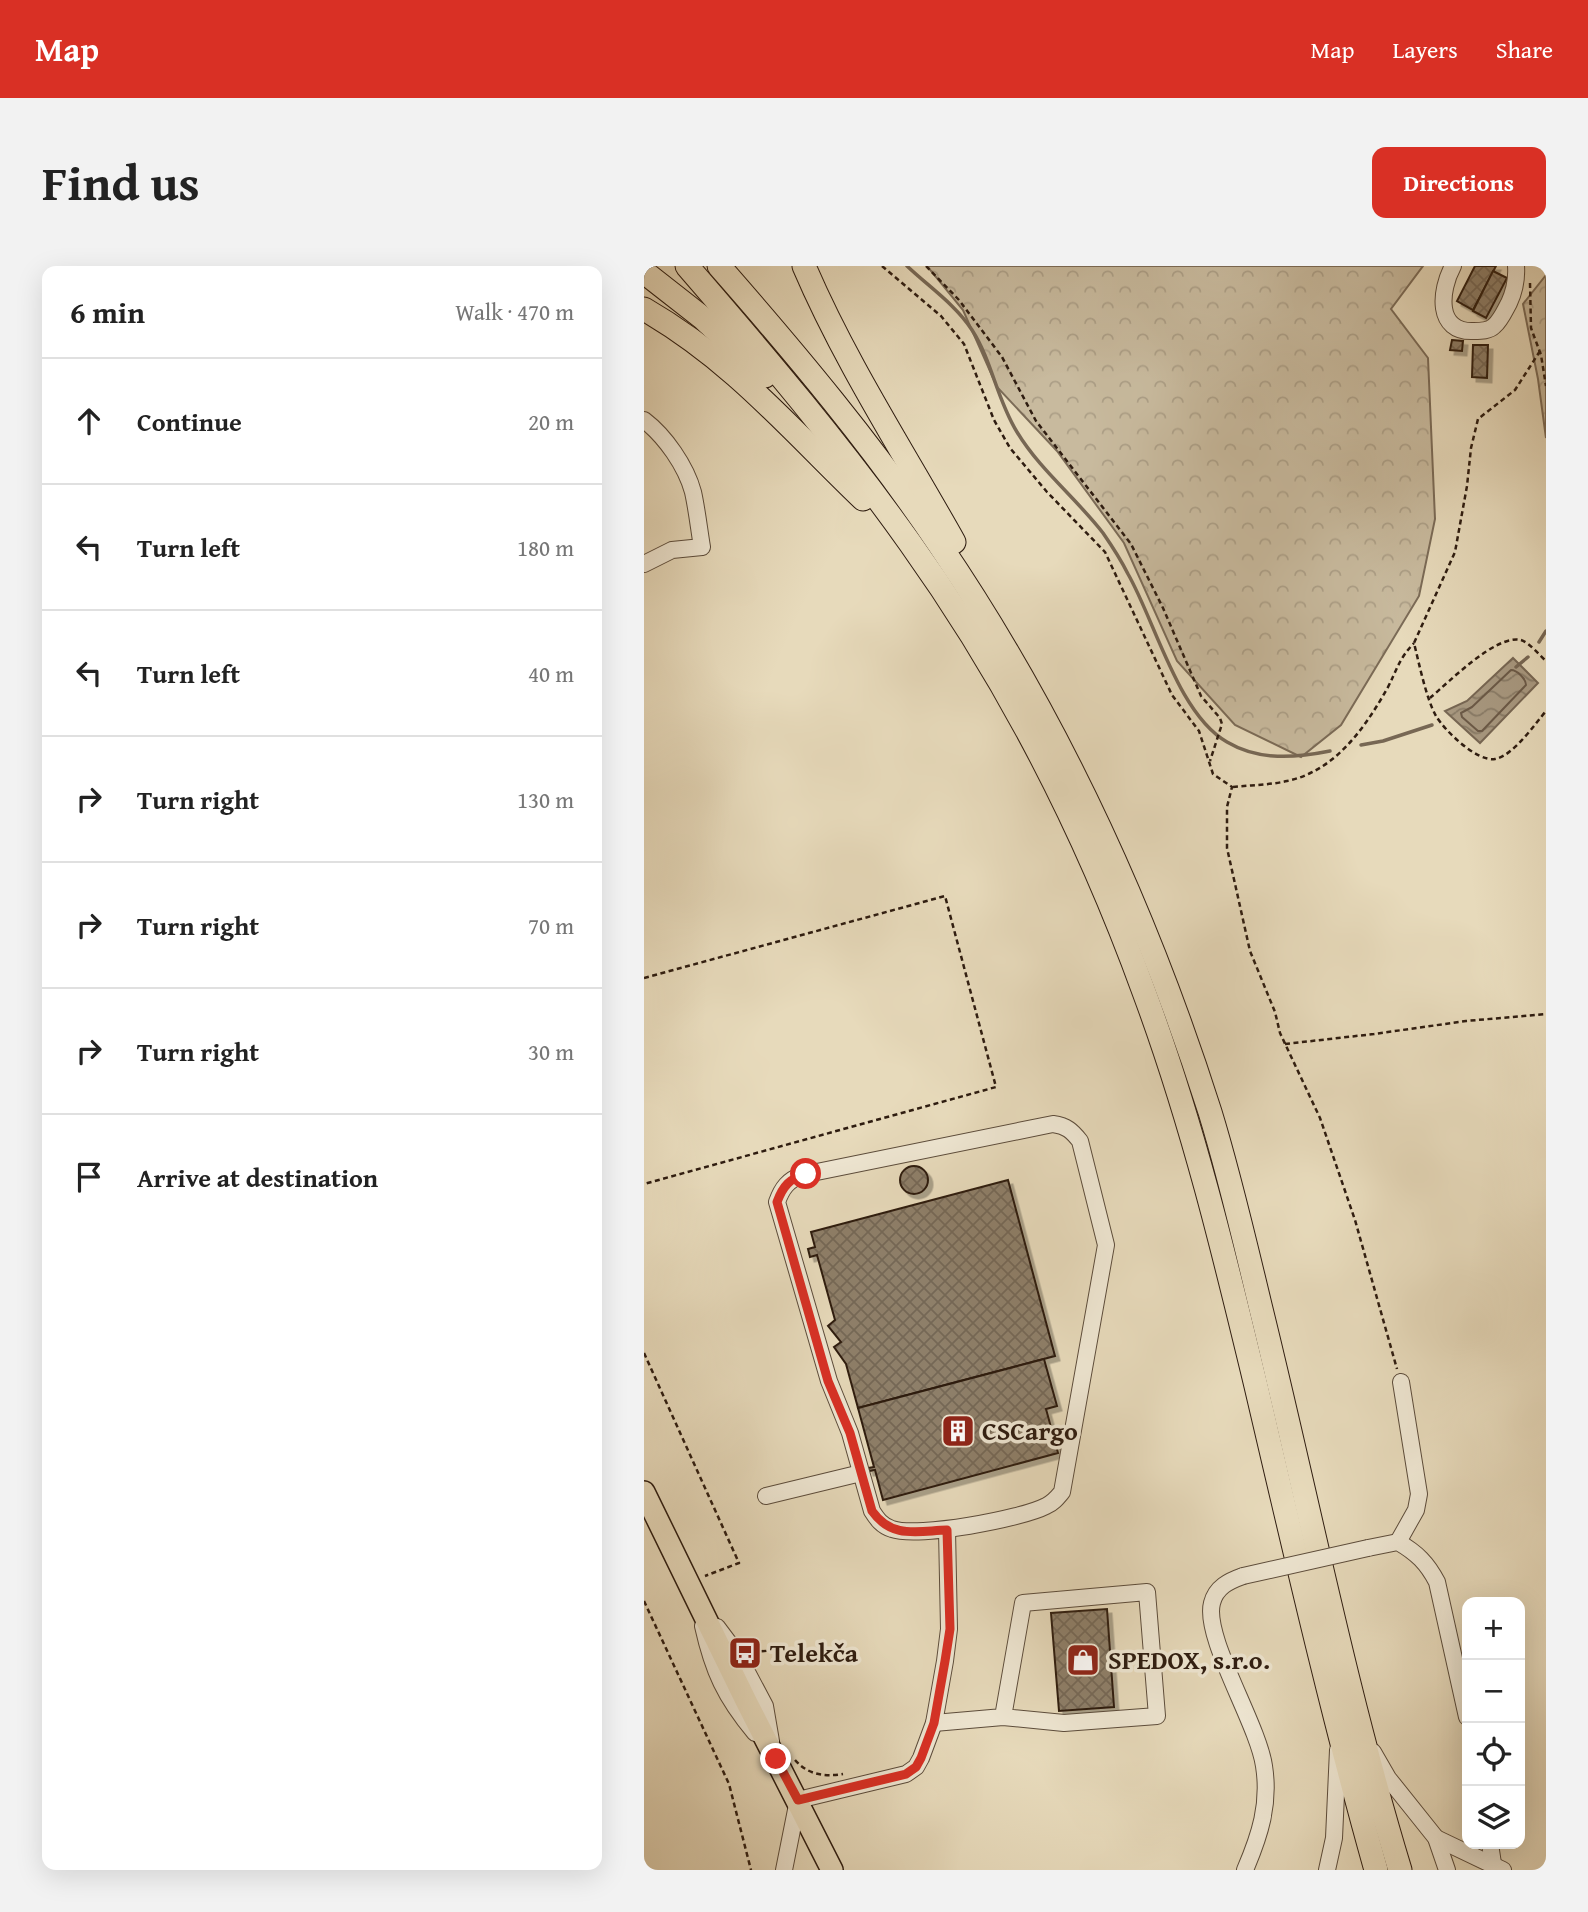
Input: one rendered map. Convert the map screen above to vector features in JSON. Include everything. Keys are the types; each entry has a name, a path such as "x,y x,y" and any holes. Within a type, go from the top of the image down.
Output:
{"highway":[{"path":"687,266 816,418 912,545 996,677 1060,796 1118,924 1155,1022 1187,1117 1207,1188 1339,1737 1376,1870"},
{"path":"719,266 869,446 966,585 1011,657 1071,768 1109,847 1163,974 1210,1115 1239,1218 1363,1735 1400,1870"},
{"path":"804,266 823,307 959,552 966,585"},
{"path":"652,278 816,418"},
{"path":"644,309 693,340 738,375 912,545"}],"main road":[{"path":"644,1492 832,1870"}],"street":[{"path":"1453,266 1444,283 1445,314 1451,324 1462,331 1471,331 1492,329 1499,321 1514,294 1516,266"},
{"path":"644,420 657,429 679,462 693,490 702,547 672,550 644,564"},
{"path":"1053,1124 1064,1125 1080,1141 1106,1245 1062,1492 1054,1502 1043,1508 947,1530 904,1531 890,1529 880,1522 872,1511 861,1473 850,1433 828,1381 792,1259 777,1202 782,1190 791,1179 802,1175 1020,1130 1053,1124"},
{"path":"1398,1542 1416,1510 1419,1494 1401,1382"},
{"path":"766,1496 861,1473"},
{"path":"785,1870 798,1800 906,1774 916,1767 921,1758 934,1723 950,1629 947,1530"},
{"path":"1245,1870 1258,1839 1267,1788 1257,1739 1226,1665 1210,1618 1217,1591 1226,1583 1243,1576 1398,1542 1416,1552 1429,1565 1437,1582 1462,1694"},
{"path":"934,1723 1003,1717 1064,1723 1157,1716 1147,1592 1023,1603 1003,1717"},
{"path":"1363,1735 1388,1778 1436,1838 1447,1870"},
{"path":"1327,1870 1334,1838 1339,1737"},
{"path":"1436,1838 1497,1868"},
{"path":"1491,1849 1497,1868"}],"path":[{"path":"881,266 942,316 964,344 994,419 1010,448 1047,492 1105,552 1172,695 1199,731 1213,774 1232,787 1287,781 1318,770 1351,743 1388,686 1400,657 1413,643 1455,552 1478,419 1515,390 1540,351"},
{"path":"926,266 959,300 988,338 1002,357 1036,421 1131,544 1163,608 1201,696 1220,718 1222,724 1210,761"},
{"path":"1530,278 1531,328 1540,351 1546,386"},
{"path":"1430,698 1475,659 1510,639 1524,640 1546,661"},
{"path":"1413,643 1436,716 1460,742 1480,758 1496,759 1509,752 1546,711"},
{"path":"1232,787 1227,807 1227,848 1250,951 1285,1044 1320,1118 1354,1220 1401,1382"},
{"path":"644,978 945,895 996,1087 644,1184"},
{"path":"1285,1044 1466,1021 1546,1014"},
{"path":"644,1353 739,1563 688,1583"},
{"path":"644,1601 729,1784 751,1870"},
{"path":"745,1653 777,1650"},
{"path":"794,1758 802,1767 814,1773 830,1776 854,1772"}],"green space":[{"path":"927,266 1423,266 1391,309 1428,358 1435,519 1419,596 1341,725 1301,757 1235,725 1177,661 1124,543 1057,451 997,387 963,310"},
{"path":"1546,275 1546,438 1523,304"}],"water":[{"path":"1513,658 1538,683 1480,743 1445,711 1467,701"}],"building":[{"path":"1475,266 1496,266 1473,310 1457,301"},
{"path":"1493,271 1507,278 1486,318 1473,311"},
{"path":"1452,340 1463,341 1462,351 1450,350"},
{"path":"1473,345 1488,345 1487,378 1472,377"},
{"path":"914,1166 924,1170 928,1180 924,1190 914,1194 904,1190 900,1180 904,1170"},
{"path":"1008,1180 1055,1356 858,1408 846,1364 834,1347 841,1342 828,1326 835,1320 817,1255 810,1257 808,1249 815,1247 811,1232"},
{"name":"CSCargo","path":"1044,1359 1057,1406 1046,1409 1058,1453 883,1500 875,1470 869,1471 868,1468 874,1467 858,1408"},
{"name":"SPEDOX, s.r.o.","path":"1107,1609 1114,1707 1059,1711 1051,1613"}],"waterway":[{"path":"907,266 950,304 972,330 1017,432 1036,459 1092,520 1113,548 1138,594 1181,689 1210,729 1239,748 1264,755 1290,756 1330,751"},
{"path":"1539,642 1546,631"},
{"path":"1516,667 1528,657"},
{"path":"1361,745 1383,741 1432,725"}],"place":[{"name":"CSCargo","path":"958,1431"},
{"name":"Telekča","path":"745,1653"},
{"name":"SPEDOX, s.r.o.","path":"1083,1660"}],"route":[{"path":"776,1759 798,1800 906,1774 916,1767 934,1723 950,1629 947,1530 904,1531 890,1529 880,1522 872,1511 850,1433 828,1381 777,1202 791,1179 806,1174"}]}
